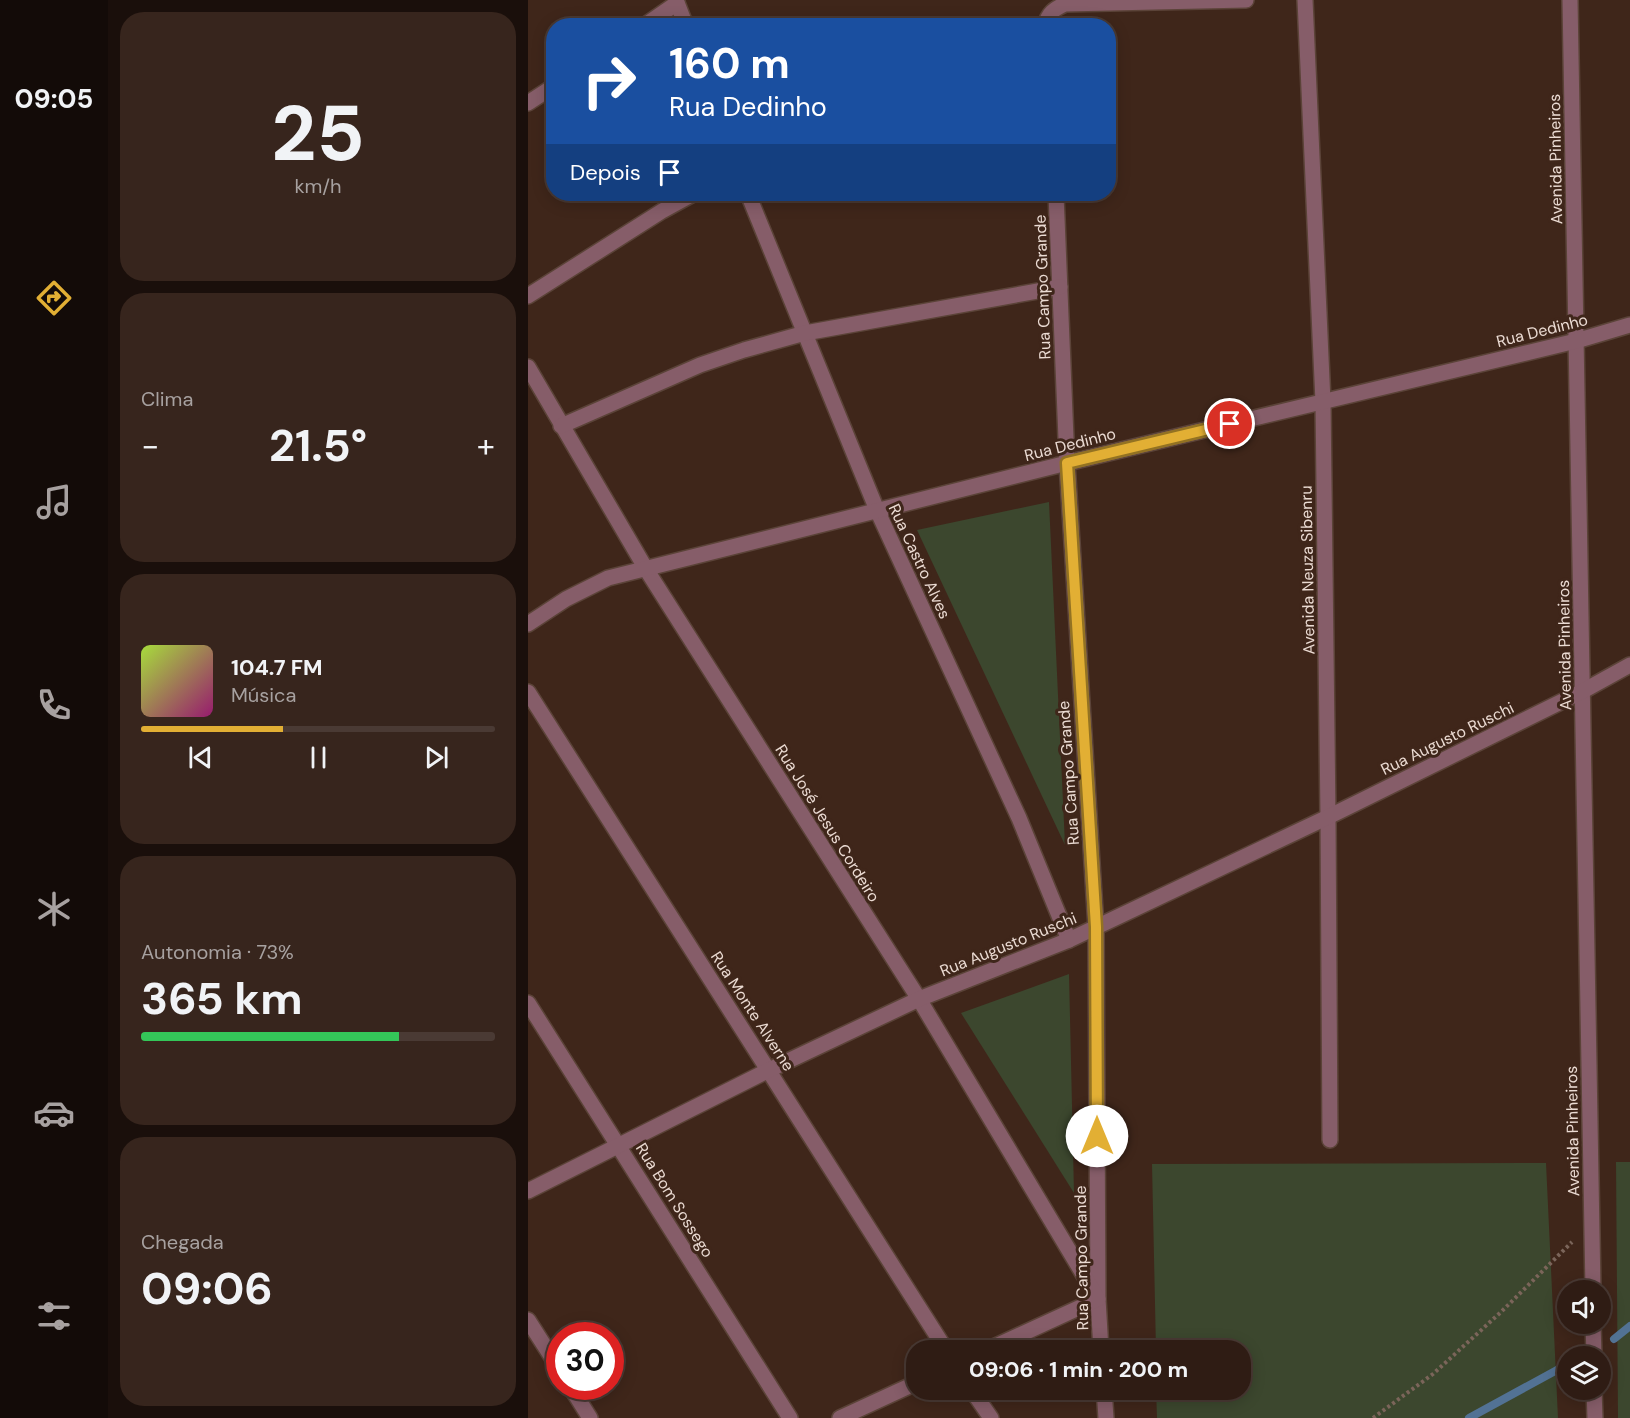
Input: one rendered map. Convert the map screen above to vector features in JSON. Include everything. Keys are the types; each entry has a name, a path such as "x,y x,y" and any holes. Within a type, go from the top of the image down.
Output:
{"street":[{"path":"1047,18 1054,9 1065,4 1246,0"},
{"name":"Avenida Neuza Sibenru","path":"1305,0 1323,402 1330,1140"},
{"name":"Avenida Pinheiros","path":"1570,0 1593,1280"},
{"path":"655,18 677,2 683,18"},
{"path":"528,103 546,91"},
{"path":"528,296 680,201"},
{"name":"Rua Castro Alves","path":"751,201 877,510 1019,818 1069,940"},
{"name":"Rua Campo Grande","path":"1056,201 1067,463 1096,927 1098,1299 1100,1340"},
{"path":"561,426 700,366 744,350 805,333 1060,287"},
{"name":"Rua Dedinho","path":"528,624 566,599 608,579 1067,463 1576,341 1630,325"},
{"name":"Rua José Jesus Cordeiro","path":"528,367 646,569 919,999 1098,1299"},
{"name":"Rua Augusto Ruschi","path":"528,1191 770,1070 919,999 1069,940 1328,817 1583,691 1630,665"},
{"name":"Rua Monte Alverne","path":"528,692 940,1340"},
{"name":"Rua Bom Sossego","path":"528,1003 790,1418"},
{"path":"1009,1340 1098,1299"},
{"path":"528,1320 546,1348"},
{"path":"840,1418 906,1388"},
{"path":"579,1400 590,1418"},
{"path":"979,1400 991,1418"},
{"path":"1105,1400 1106,1418"},
{"path":"1594,1400 1594,1418"}],"path":[{"path":"1373,1418 1433,1374 1501,1312 1592,1222"}],"green space":[{"path":"1049,502 1065,845 917,530"},
{"path":"1069,974 1074,1193 961,1013"},
{"path":"1616,1162 1630,1162 1630,1418 1618,1418"},
{"path":"1546,1163 1558,1418 1157,1418 1156,1400 1251,1400 1251,1340 1156,1340 1152,1164"}],"waterway":[{"path":"1614,1339 1630,1326"},
{"path":"1469,1418 1557,1370"}],"route":[{"path":"1097,1136 1096,927 1067,463 1230,424"}]}
